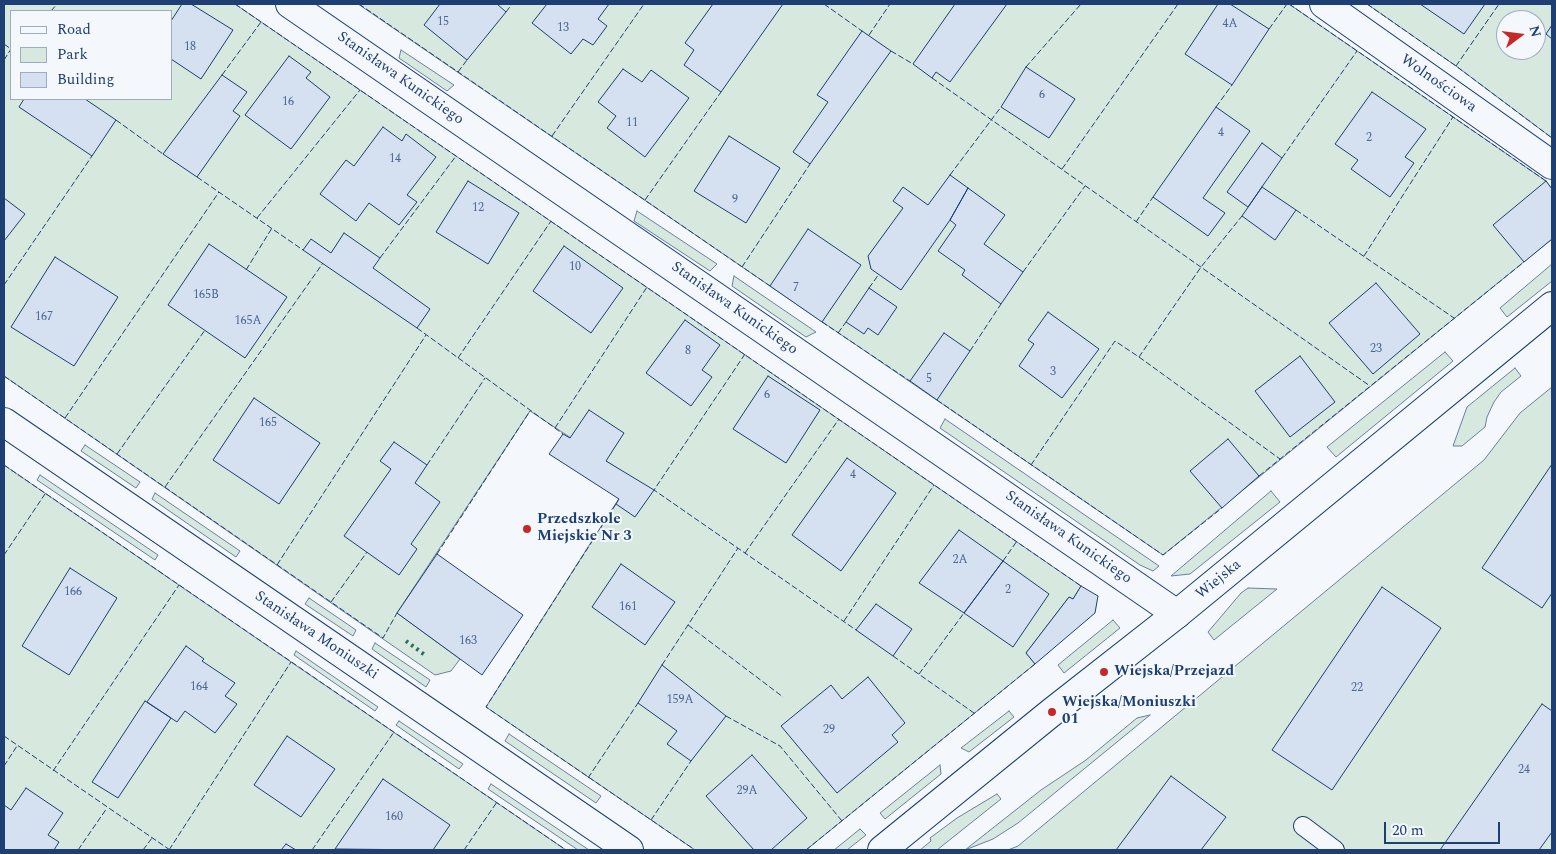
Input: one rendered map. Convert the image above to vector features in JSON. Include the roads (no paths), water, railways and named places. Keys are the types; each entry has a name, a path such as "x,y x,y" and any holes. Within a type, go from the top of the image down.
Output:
{"street":[{"name":"Stanisława Kunickiego","path":"290,4 1176,614"},
{"name":"Wolnościowa","path":"1324,4 1552,165"},
{"name":"Wiejska","path":"882,850 1176,614 1552,306"},
{"name":"Stanisława Moniuszki","path":"4,422 629,850"}],"lane":[{"path":"1303,826 1335,850"}],"place":[{"name":"Przedszkole Miejskie Nr 3","path":"527,529"},
{"name":"Wiejska/Przejazd","path":"1104,672"},
{"name":"Wiejska/Moniuszki 01","path":"1052,712"}]}
